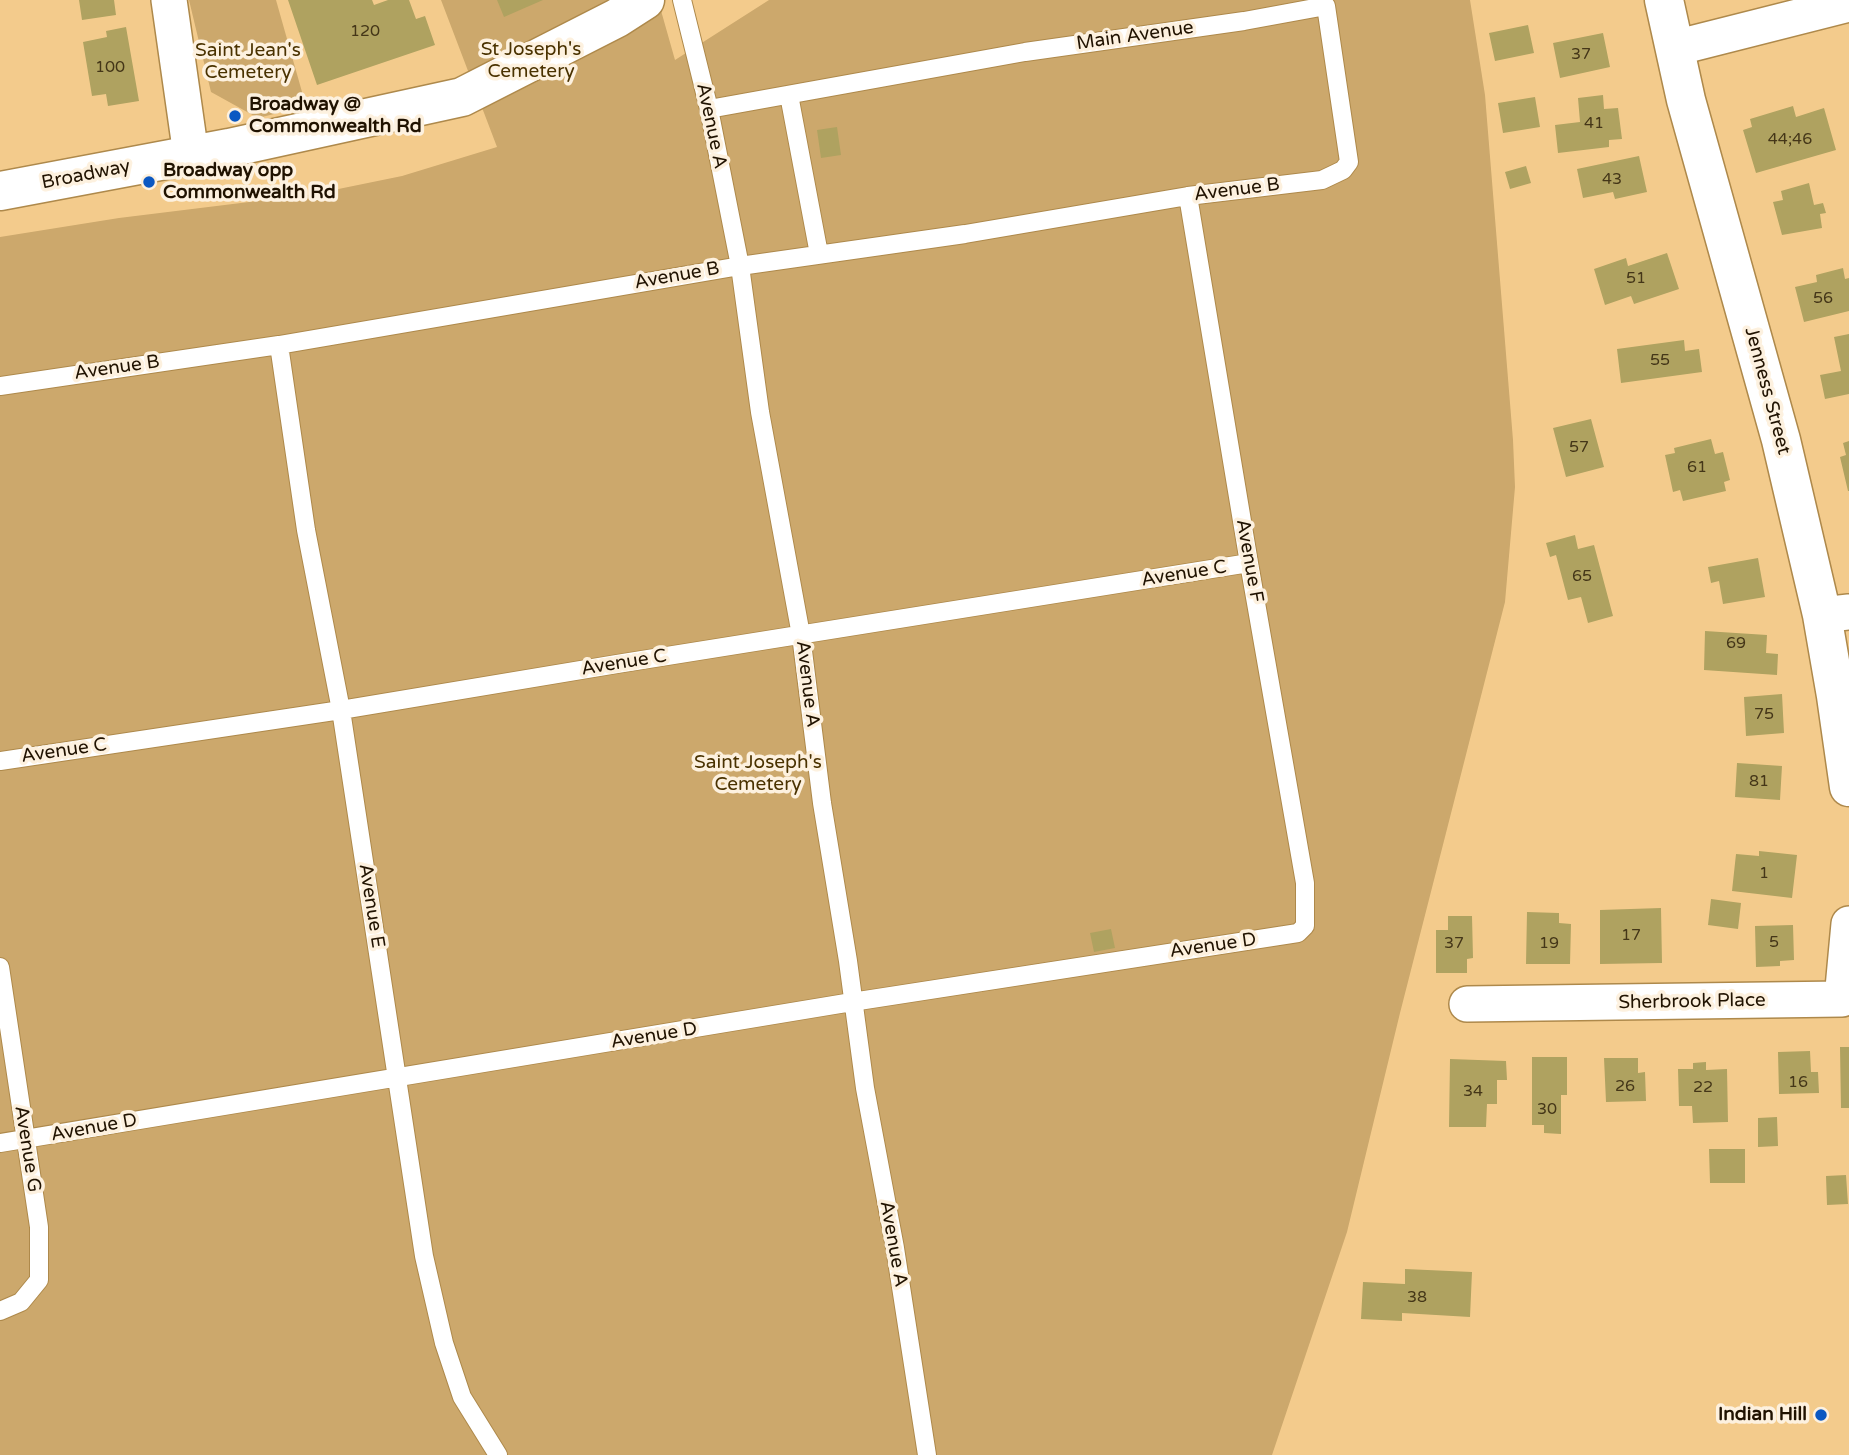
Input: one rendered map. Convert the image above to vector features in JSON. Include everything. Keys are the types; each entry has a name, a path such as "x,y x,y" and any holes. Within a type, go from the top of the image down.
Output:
{"street":[{"path":"169,0 191,155"},
{"name":"Broadway","path":"0,191 191,155 462,97 617,18 645,0"},
{"name":"Jenness Street","path":"1664,0 1686,100 1782,440 1835,614 1836,695 1849,788"},
{"path":"1675,48 1848,3"},
{"name":"Sherbrook Place","path":"1467,1004 1842,999 1849,925"}],"lane":[{"name":"Avenue A","path":"682,0 709,109 740,266 760,412 801,635 822,803 848,961 864,1088 895,1248 927,1455"},
{"name":"Main Avenue","path":"709,109 1025,52 1244,21 1325,6 1349,162"},
{"path":"789,95 819,254"},
{"name":"Avenue B","path":"0,386 279,345 740,266 965,234 1188,196 1322,180 1343,170 1349,162"},
{"name":"Avenue F","path":"1188,196 1305,883 1305,926"},
{"name":"Avenue E","path":"279,345 306,530 341,710 424,1256 444,1343 462,1397 498,1455"},
{"name":"Avenue C","path":"0,761 341,710 1249,564"},
{"name":"Avenue D","path":"0,1143 852,1002 1298,933 1305,926"},
{"name":"Avenue G","path":"0,967 39,1227 40,1280 21,1302 0,1311"}],"green space":[{"name":"Saint Jean's Cemetery","path":"189,0 276,0 306,106 258,118 211,92"},
{"name":"Saint Joseph's Cemetery","path":"441,0 658,0 675,60 769,0 1305,0 1305,3 1331,0 1470,0 1485,95 1513,440 1515,487 1505,602 1347,1232 1272,1455 0,1455 0,237 119,218 314,194 402,176 497,147"}],"building":[{"path":"79,0 114,0 116,15 82,20"},
{"path":"288,0 372,0 374,5 388,0 409,0 416,19 425,16 435,45 317,85"},
{"path":"497,0 543,0 504,17"},
{"path":"1528,25 1534,53 1495,61 1489,33"},
{"path":"126,27 139,101 108,106 106,94 92,96 83,42 107,37 106,31"},
{"path":"1603,33 1610,67 1560,78 1553,43"},
{"path":"1603,95 1604,109 1618,108 1622,139 1609,140 1609,147 1558,153 1555,125 1580,122 1578,98"},
{"path":"1535,97 1540,127 1503,133 1498,103"},
{"path":"1793,106 1796,117 1824,108 1836,150 1756,173 1743,130 1752,127 1750,119"},
{"path":"837,127 841,155 821,158 817,130"},
{"path":"1639,156 1647,192 1615,199 1613,192 1583,198 1577,169"},
{"path":"1526,166 1531,183 1510,189 1505,172"},
{"path":"1809,183 1814,205 1823,203 1826,213 1820,214 1822,228 1782,235 1773,202 1783,200 1781,191"},
{"path":"1667,253 1679,289 1634,304 1631,296 1605,305 1594,269 1626,258 1628,266"},
{"path":"1843,268 1845,279 1849,278 1849,311 1804,322 1795,287 1817,282 1816,275"},
{"path":"1849,334 1849,394 1825,399 1820,375 1841,371 1834,337"},
{"path":"1684,340 1685,351 1699,349 1702,372 1621,383 1617,349"},
{"path":"1591,419 1604,467 1566,477 1553,428"},
{"path":"1711,439 1715,454 1723,452 1730,480 1724,482 1726,491 1683,501 1680,490 1673,492 1665,455 1675,453 1674,448"},
{"path":"1849,441 1848,491 1840,457 1846,455 1843,443"},
{"path":"1575,535 1578,549 1594,545 1613,616 1588,623 1581,597 1568,600 1556,555 1550,557 1546,543"},
{"path":"1758,558 1765,597 1723,604 1719,581 1711,583 1708,567"},
{"path":"1705,631 1767,635 1766,653 1778,654 1777,675 1704,670"},
{"path":"1782,694 1784,733 1746,736 1744,697"},
{"path":"1737,763 1782,766 1780,800 1735,797"},
{"path":"1759,851 1797,855 1792,898 1732,891 1736,854 1759,856"},
{"path":"1711,899 1741,903 1738,929 1708,925"},
{"path":"1661,908 1662,963 1600,964 1600,910"},
{"path":"1527,912 1559,913 1559,923 1571,924 1570,964 1526,964"},
{"path":"1448,916 1472,916 1473,958 1467,959 1467,973 1436,973 1436,930 1448,930"},
{"path":"1793,925 1794,960 1780,961 1780,966 1756,967 1755,926"},
{"path":"1111,929 1115,948 1094,952 1090,933"},
{"path":"1840,1047 1849,1047 1849,1108 1841,1108"},
{"path":"1810,1051 1811,1072 1818,1072 1819,1093 1779,1094 1778,1052"},
{"path":"1532,1057 1567,1057 1567,1095 1561,1095 1561,1134 1544,1133 1544,1125 1532,1125"},
{"path":"1604,1058 1638,1058 1638,1073 1645,1072 1646,1101 1606,1102"},
{"path":"1450,1059 1506,1061 1507,1080 1497,1080 1497,1104 1487,1104 1486,1127 1449,1127"},
{"path":"1706,1062 1706,1070 1727,1069 1728,1122 1693,1123 1692,1106 1679,1106 1678,1069 1693,1069 1693,1063"},
{"path":"1777,1117 1778,1146 1758,1147 1758,1118"},
{"path":"1709,1149 1745,1149 1745,1183 1710,1183"},
{"path":"1846,1175 1848,1204 1827,1205 1826,1176"},
{"path":"1405,1269 1472,1272 1470,1317 1402,1313 1402,1321 1361,1319 1363,1282 1405,1284"}],"place":[{"name":"Broadway @ Commonwealth Rd","path":"235,116"},
{"name":"Broadway opp Commonwealth Rd","path":"149,182"},
{"name":"Indian Hill","path":"1821,1415"}],"park label":[{"name":"St Joseph's Cemetery","path":"531,61"}]}
